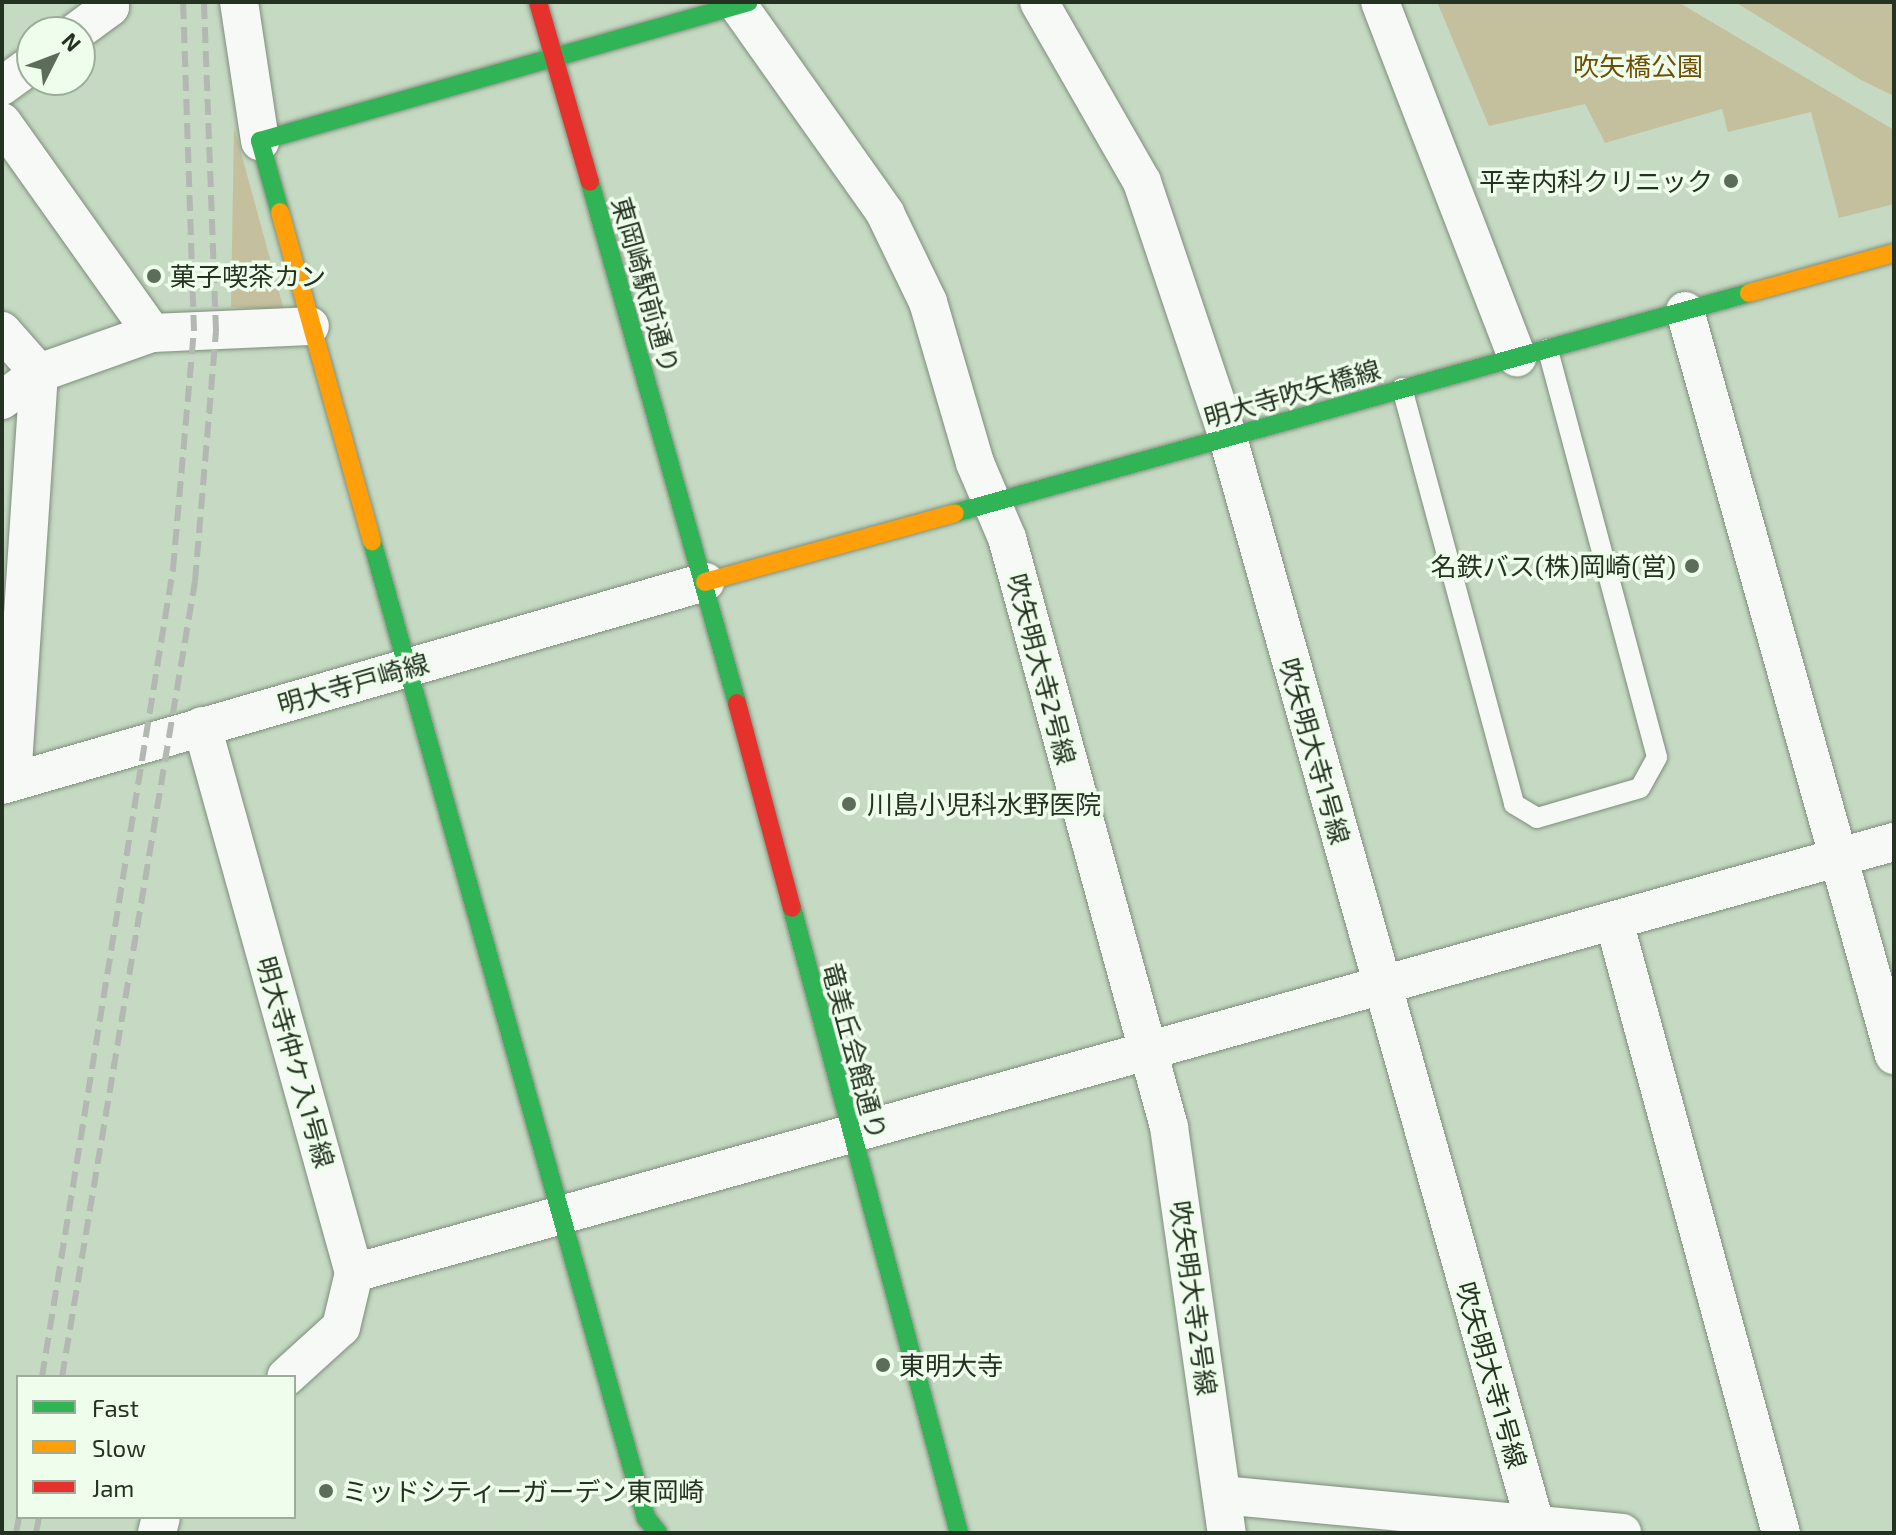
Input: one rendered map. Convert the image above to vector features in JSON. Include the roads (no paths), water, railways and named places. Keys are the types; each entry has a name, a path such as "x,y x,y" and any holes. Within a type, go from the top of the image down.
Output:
{"street":[{"path":"96,17 110,7 106,2"},
{"path":"239,2 260,141 562,1215 644,1528"},
{"name":"東岡崎駅前通り","path":"538,2 705,582"},
{"name":"吹矢明大寺1号線","path":"1039,2 1142,182 1228,438 1535,1524"},
{"path":"1380,2 1533,353"},
{"path":"260,141 741,3"},
{"name":"吹矢明大寺2号線","path":"741,3 885,213 928,302 993,503 1169,1127 1227,1533"},
{"path":"2,122 152,333"},
{"name":"明大寺吹矢橋線","path":"705,582 1685,311 1892,261"},
{"path":"1685,311 1894,1055"},
{"path":"2,400 39,373 152,333 310,326"},
{"path":"2,331 39,373 7,784"},
{"name":"明大寺戸崎線","path":"7,784 705,582"},
{"name":"竜美丘会館通り","path":"705,582 850,1135 959,1533"},
{"name":"明大寺仲ケ入1号線","path":"202,726 354,1273 341,1327 288,1375"},
{"path":"354,1273 1147,1054 1894,842"},
{"path":"1614,921 1781,1533"},
{"path":"1222,1495 1622,1533"}],"lane":[{"path":"1402,388 1514,804 1537,818 1640,788 1657,757 1533,353"}],"railway":[{"path":"42,1375 173,569 194,331 183,2"},
{"path":"62,1375 195,581 216,331 204,2"},
{"path":"16,1533 19,1519"},
{"path":"36,1533 39,1519"}],"place":[{"name":"平幸内科クリニック","path":"1731,181"},
{"name":"菓子喫茶カン","path":"154,276"},
{"name":"名鉄バス(株)岡崎(営)","path":"1692,566"},
{"name":"川島小児科水野医院","path":"849,804"},
{"name":"東明大寺","path":"883,1365"},
{"name":"ミッドシティーガーデン東岡崎","path":"326,1491"}],"park label":[{"name":"吹矢橋公園","path":"1638,66"}]}
